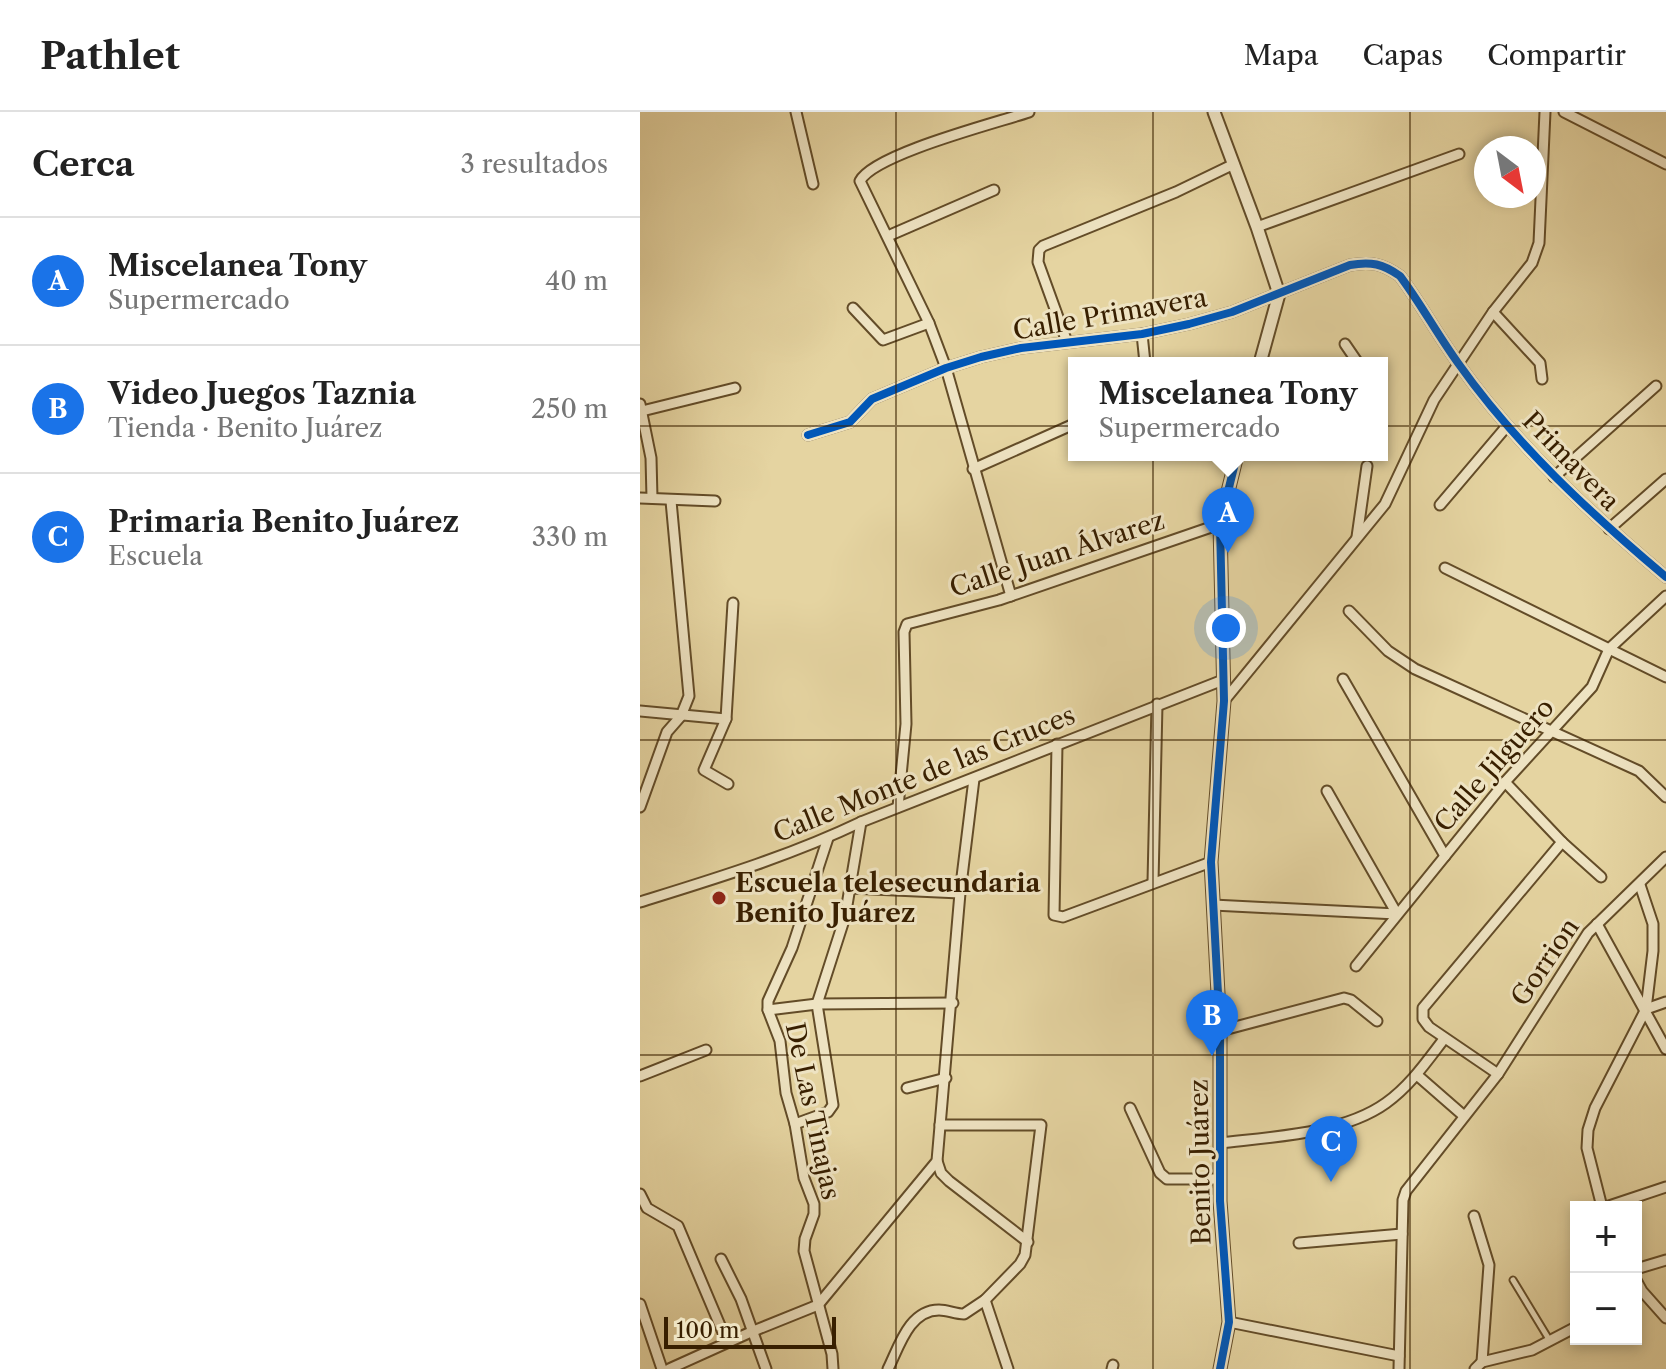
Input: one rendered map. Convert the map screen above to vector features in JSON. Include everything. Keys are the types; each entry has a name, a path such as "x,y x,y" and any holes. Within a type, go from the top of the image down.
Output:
{"street":[{"path":"796,112 813,184"},
{"path":"1011,596 946,368 929,323 862,188 861,179 867,172 920,147 1029,112"},
{"path":"1214,112 1279,294 1262,357"},
{"path":"1224,701 1385,504 1434,400 1493,312 1532,263 1539,243 1545,112"},
{"path":"1564,112 1666,164"},
{"path":"1257,227 1459,154"},
{"path":"1067,342 1038,262 1039,250 1234,164"},
{"path":"888,236 994,190"},
{"name":"Calle Primavera","path":"946,368 1021,348 1142,334 1232,312 1350,265 1369,262 1387,267 1400,276 1458,363"},
{"path":"853,308 883,340 929,323"},
{"path":"1493,312 1540,363 1542,379"},
{"path":"1142,334 1144,357"},
{"path":"1345,344 1354,357"},
{"name":"Primavera","path":"1458,363 1507,426 1554,477 1666,577"},
{"path":"808,435 850,422 872,399 946,368"},
{"path":"1554,477 1656,386"},
{"path":"652,498 651,458 641,407 735,388"},
{"path":"1440,505 1507,426"},
{"path":"973,469 1068,427"},
{"name":"Benito Juárez","path":"1220,1369 1229,1322 1219,1179 1220,1031 1211,862 1224,701 1220,524 1236,461"},
{"path":"1357,537 1367,466"},
{"path":"1609,529 1666,479"},
{"path":"640,498 715,501"},
{"path":"640,807 667,732 681,716 689,696 671,501"},
{"name":"Calle Juan Álvarez","path":"898,807 906,724 904,632 907,624 1011,596 1220,524"},
{"path":"1445,568 1666,677"},
{"name":"Calle Jilguero","path":"1356,966 1505,782 1592,687 1609,649 1666,596"},
{"path":"728,784 704,770 726,719 733,603"},
{"path":"1349,611 1388,651 1415,669 1639,771 1666,797"},
{"path":"1343,679 1445,856"},
{"name":"Calle Monte de las Cruces","path":"640,902 828,838 898,807 1223,680"},
{"path":"1153,882 1157,704"},
{"path":"640,711 726,719"},
{"path":"1057,744 1054,915 1063,917 1211,862"},
{"path":"974,779 960,893 953,1003 937,1161 941,1173 949,1181 1028,1242"},
{"path":"1505,782 1562,842 1601,877"},
{"path":"1327,791 1397,914"},
{"path":"795,1124 825,1113 831,1109 833,1100 817,1004 851,888 861,822"},
{"name":"De Las Tinajas","path":"828,838 792,948 772,990 768,1010 780,1041 786,1093 804,1178 814,1204 804,1251 832,1354 833,1369"},
{"path":"1498,1074 1429,1027 1422,1014 1423,1008 1562,842"},
{"name":"Gorrion","path":"1399,1369 1403,1200 1406,1191 1498,1074 1588,933 1666,857"},
{"path":"1602,1201 1587,1148 1588,1130 1595,1108 1646,1009 1653,951 1652,917 1640,885"},
{"path":"851,888 960,893"},
{"path":"1213,905 1397,914"},
{"path":"1597,924 1666,1049"},
{"path":"1653,951 1666,948"},
{"path":"1220,1031 1344,998 1377,1021"},
{"path":"1646,1009 1666,1002"},
{"path":"768,1010 817,1004 953,1003"},
{"path":"1220,1143 1309,1133 1386,1103 1417,1075 1444,1039"},
{"path":"640,1076 706,1050"},
{"path":"1417,1075 1464,1116"},
{"path":"907,1088 946,1078"},
{"path":"1130,1108 1160,1173 1167,1179 1219,1179"},
{"path":"888,1369 916,1318 938,1309 964,1314 985,1300 1020,1264 1028,1242 1041,1125 940,1125"},
{"path":"669,1369 818,1305 937,1161"},
{"path":"1623,1201 1666,1187"},
{"path":"640,1194 647,1208 678,1226 727,1342"},
{"path":"1474,1216 1489,1265 1478,1365 1524,1353 1570,1330"},
{"path":"1299,1243 1402,1234"},
{"path":"721,1259 741,1299 766,1369"},
{"path":"1642,1267 1666,1260"},
{"path":"1642,1296 1666,1318"},
{"path":"985,1300 1008,1369"},
{"path":"640,1304 662,1369"},
{"path":"1229,1322 1399,1356"}],"lane":[{"path":"1513,1280 1551,1341"}],"cycle path":[{"path":"808,435 850,422 872,399 981,357 1021,348 1142,334 1189,324 1232,312 1350,265 1376,264 1400,276 1480,393 1529,450 1582,503 1666,577"},
{"path":"1220,1369 1229,1322 1220,1201 1220,1031 1211,862 1224,701 1220,524 1236,461"}],"place":[{"name":"Miscelanea Tony","path":"1228,553"},
{"name":"Escuela telesecundaria Benito Juárez","path":"719,898"},
{"name":"Video Juegos Taznia","path":"1212,1056"},
{"name":"Primaria Benito Juárez","path":"1331,1182"}]}
